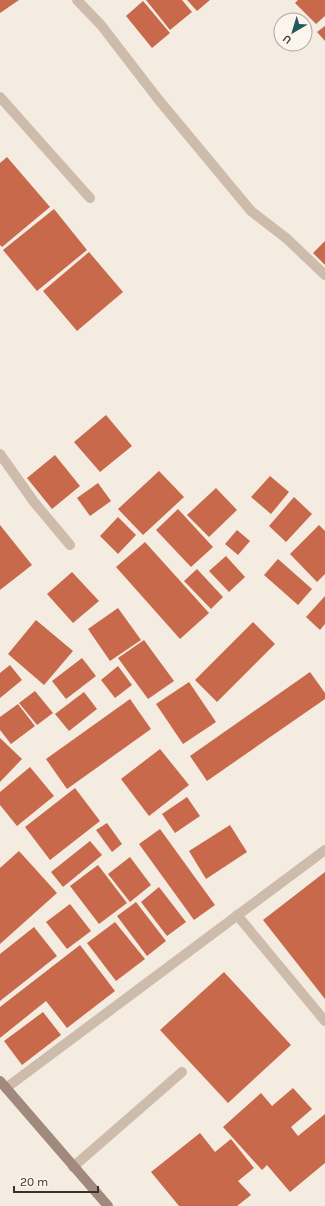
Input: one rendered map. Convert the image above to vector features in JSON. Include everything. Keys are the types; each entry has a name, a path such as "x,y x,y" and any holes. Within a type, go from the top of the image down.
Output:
{"main road":[{"path":"2,1087 108,1206"}],"street":[{"path":"77,0 101,25 158,99 251,211 286,238 325,275"},
{"path":"0,97 90,198"},
{"path":"0,454 34,502 70,545"},
{"path":"2,1087 325,850"},
{"path":"237,915 325,1021"},
{"path":"73,1167 182,1072"}],"building":[{"path":"0,0 19,0 0,13"},
{"path":"146,0 182,0 192,12 170,30"},
{"path":"187,0 210,0 197,11"},
{"path":"298,0 325,0 325,16 316,24 313,21 313,12 304,12 295,3"},
{"path":"143,1 170,33 152,48 126,16"},
{"path":"325,26 325,41 317,32"},
{"path":"7,157 50,207 2,247 0,245 0,163"},
{"path":"54,209 87,250 37,291 3,250"},
{"path":"325,241 325,265 313,253"},
{"path":"89,252 123,292 77,331 43,291"},
{"path":"106,415 132,446 100,472 74,442"},
{"path":"55,455 80,486 52,509 27,478"},
{"path":"159,471 184,497 143,535 118,509"},
{"path":"270,476 289,492 271,514 251,497"},
{"path":"98,483 111,501 90,516 77,498"},
{"path":"216,488 237,510 209,537 187,515"},
{"path":"294,497 312,514 286,542 269,526"},
{"path":"178,509 213,547 191,567 156,530"},
{"path":"118,517 136,535 118,554 100,536"},
{"path":"0,525 32,565 0,590"},
{"path":"319,525 325,531 325,574 317,582 290,554"},
{"path":"237,530 250,541 238,555 225,544"},
{"path":"145,542 209,613 180,639 116,567"},
{"path":"226,556 245,577 229,592 209,571"},
{"path":"278,559 312,589 298,605 264,575"},
{"path":"197,569 223,597 211,609 184,581"},
{"path":"72,572 99,601 73,623 47,594"},
{"path":"325,596 325,624 320,630 306,617"},
{"path":"118,608 141,640 110,661 88,629"},
{"path":"36,620 73,651 44,685 8,654"},
{"path":"253,622 275,644 217,702 195,680"},
{"path":"144,640 174,681 148,699 118,658"},
{"path":"82,658 96,676 66,699 52,681"},
{"path":"10,665 22,680 0,698 0,673"},
{"path":"118,666 132,685 115,698 101,680"},
{"path":"310,672 325,693 325,699 207,781 190,756"},
{"path":"189,682 216,722 183,744 156,704"},
{"path":"35,691 53,713 37,725 19,703"},
{"path":"84,692 97,709 69,731 55,714"},
{"path":"130,699 151,729 67,789 46,759"},
{"path":"18,704 35,726 11,744 0,730 0,717"},
{"path":"0,738 22,759 0,782"},
{"path":"160,749 189,785 149,816 121,779"},
{"path":"30,767 54,796 17,826 0,805 0,792"},
{"path":"75,788 100,821 50,860 25,827"},
{"path":"187,797 200,816 175,833 162,814"},
{"path":"107,823 122,844 112,852 96,830"},
{"path":"230,825 247,852 206,879 189,851"},
{"path":"160,829 215,905 194,920 139,844"},
{"path":"90,841 102,855 63,887 51,872"},
{"path":"19,851 57,893 0,944 0,868"},
{"path":"130,857 151,885 130,902 108,874"},
{"path":"98,865 127,903 99,924 70,886"},
{"path":"325,872 325,999 263,920"},
{"path":"159,887 186,922 167,936 141,902"},
{"path":"136,902 166,941 147,956 117,916"},
{"path":"70,904 91,931 67,949 46,922"},
{"path":"115,922 145,959 116,981 87,943"},
{"path":"34,927 57,956 0,1001 0,954"},
{"path":"80,945 115,991 67,1028 46,1001 0,1038 0,1007"},
{"path":"224,972 291,1045 228,1103 160,1030"},
{"path":"43,1012 61,1035 22,1065 4,1041"},
{"path":"293,1088 312,1109 291,1127 298,1136 325,1114 325,1163 290,1192 267,1165 262,1170 223,1127 261,1093 272,1106"},
{"path":"200,1133 215,1152 231,1139 254,1168 238,1181 251,1195 237,1206 179,1206 151,1172"}]}
